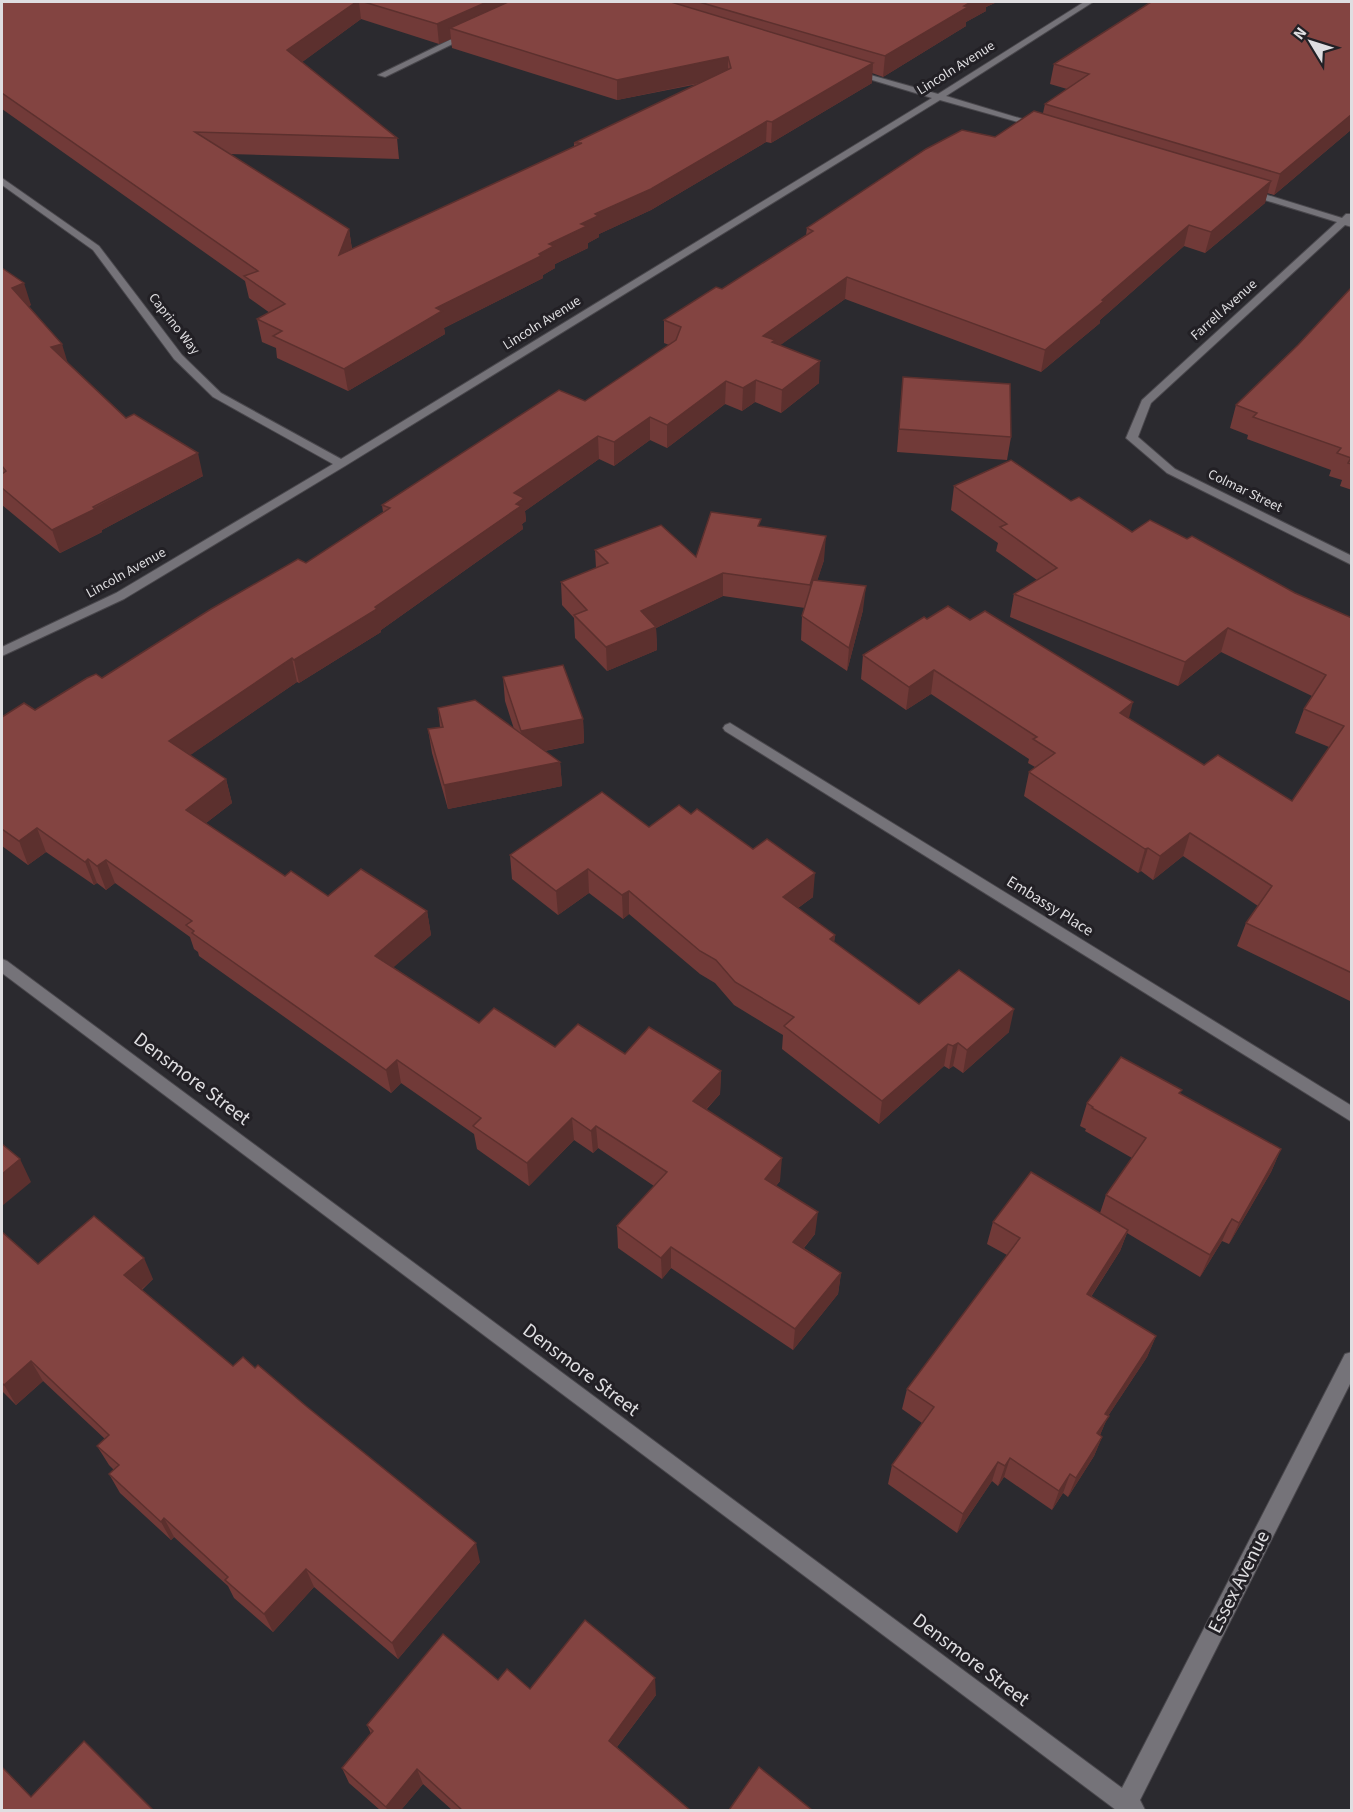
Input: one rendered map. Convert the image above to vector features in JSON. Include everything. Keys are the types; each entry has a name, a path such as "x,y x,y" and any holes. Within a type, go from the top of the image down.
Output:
{"street":[{"name":"Lincoln Avenue","path":"2,652 120,596 341,464 1089,2"},
{"path":"382,75 477,31"},
{"path":"837,66 1040,128"},
{"name":"Caprino Way","path":"2,181 96,248 178,357 217,395 341,464"},
{"path":"1242,190 1349,220"},
{"name":"Farrell Avenue","path":"1132,438 1146,402 1349,220"},
{"name":"Colmar Street","path":"1132,438 1171,471 1352,561"},
{"name":"Embassy Place","path":"730,728 1352,1115"},
{"name":"Densmore Street","path":"2,965 1130,1807"},
{"name":"Essex Avenue","path":"1130,1807 1352,1360"}],"building":[{"path":"2,2 356,2 287,50 397,138 195,132 349,229 339,255 582,143 574,143 731,68 728,57 617,80 450,28 508,2 671,2 873,63 772,122 767,121 651,189 595,214 598,216 581,224 587,226 549,244 554,246 539,254 541,256 436,308 442,311 344,369 273,336 282,331 257,319 285,304 244,276 258,271 2,93"},
{"path":"364,2 487,2 437,24"},
{"path":"699,2 971,2 964,6 968,7 885,56"},
{"path":"1151,2 1352,2 1352,114 1280,174 1045,104 1089,74 1054,64"},
{"path":"1034,111 1271,181 1211,232 1189,225 1045,350 847,277 763,336 775,340 772,342 820,361 782,390 756,380 743,388 726,381 667,425 650,417 614,442 598,436 514,493 524,498 516,504 521,506 375,607 377,609 294,660 292,658 169,741 226,779 186,810 285,876 291,871 328,896 361,869 427,911 375,956 479,1023 494,1008 555,1047 578,1024 625,1054 649,1027 721,1071 693,1101 782,1158 765,1179 818,1212 793,1242 841,1273 795,1329 671,1247 661,1258 617,1226 667,1172 596,1126 591,1131 572,1118 527,1163 473,1126 481,1118 397,1060 386,1070 192,933 194,931 186,925 192,921 106,860 97,866 88,859 85,862 37,828 19,841 2,829 2,717 24,703 35,710 96,674 102,678 211,609 298,559 306,563 390,508 382,505 559,390 585,401 676,340 681,327 664,320 716,287 722,289 813,231 807,228 926,149 962,130 995,137"},
{"path":"2,268 24,283 12,288 62,344 51,347 126,418 134,414 198,453 52,530 2,488 2,474 6,471 2,466"},
{"path":"1352,287 1352,464 1348,463 1351,458 1337,453 1341,448 1253,417 1257,413 1236,405 1298,345"},
{"path":"903,377 1010,384 1011,437 899,429"},
{"path":"1011,460 1071,501 1079,497 1132,532 1150,520 1187,539 1192,536 1295,593 1352,618 1352,973 1246,923 1272,886 1190,833 1160,856 1148,848 1145,849 1029,772 1055,753 1033,739 1037,737 934,670 909,687 863,655 924,617 927,619 948,606 970,620 985,611 1133,702 1120,713 1204,765 1218,755 1292,801 1344,726 1304,709 1326,675 1228,628 1185,662 1014,594 1057,568 1000,527 1007,524 954,486"},
{"path":"711,512 761,519 758,526 826,536 810,585 723,573 641,611 656,627 606,647 574,615 587,610 561,582 608,563 595,550 661,525 696,557"},
{"path":"813,580 866,586 849,648 802,616"},
{"path":"563,665 583,719 521,731 503,677"},
{"path":"475,700 560,762 444,785 428,729 443,727 438,708"},
{"path":"602,792 649,827 679,805 691,814 697,809 753,849 767,839 815,873 783,897 835,935 830,939 919,1004 959,970 1014,1009 967,1050 958,1043 953,1046 948,1044 882,1101 784,1026 794,1017 735,982 716,960 700,951 629,891 622,895 588,869 556,891 510,855"},
{"path":"1121,1057 1182,1090 1179,1093 1281,1149 1239,1223 1232,1219 1210,1255 1106,1195 1146,1138 1087,1103"},
{"path":"2,1144 20,1159 2,1174"},
{"path":"1031,1172 1128,1230 1087,1294 1156,1336 1105,1414 1109,1416 1097,1433 1102,1437 1076,1478 1070,1474 1059,1491 1010,1458 1005,1466 998,1462 963,1514 892,1465 934,1407 907,1389 1020,1238 993,1222"},
{"path":"94,1216 144,1258 124,1275 233,1366 243,1357 255,1368 258,1365 476,1543 392,1643 306,1569 264,1614 225,1580 228,1577 164,1518 161,1522 109,1474 119,1465 97,1446 109,1435 31,1361 4,1385 2,1383 2,1232 38,1264"},
{"path":"585,1620 655,1678 609,1741 690,1810 462,1810 417,1769 386,1807 342,1768 373,1731 367,1725 443,1634 498,1680 507,1669 530,1689"},
{"path":"84,1741 153,1810 2,1810 2,1767 31,1797"},
{"path":"759,1767 812,1810 729,1810"}]}
